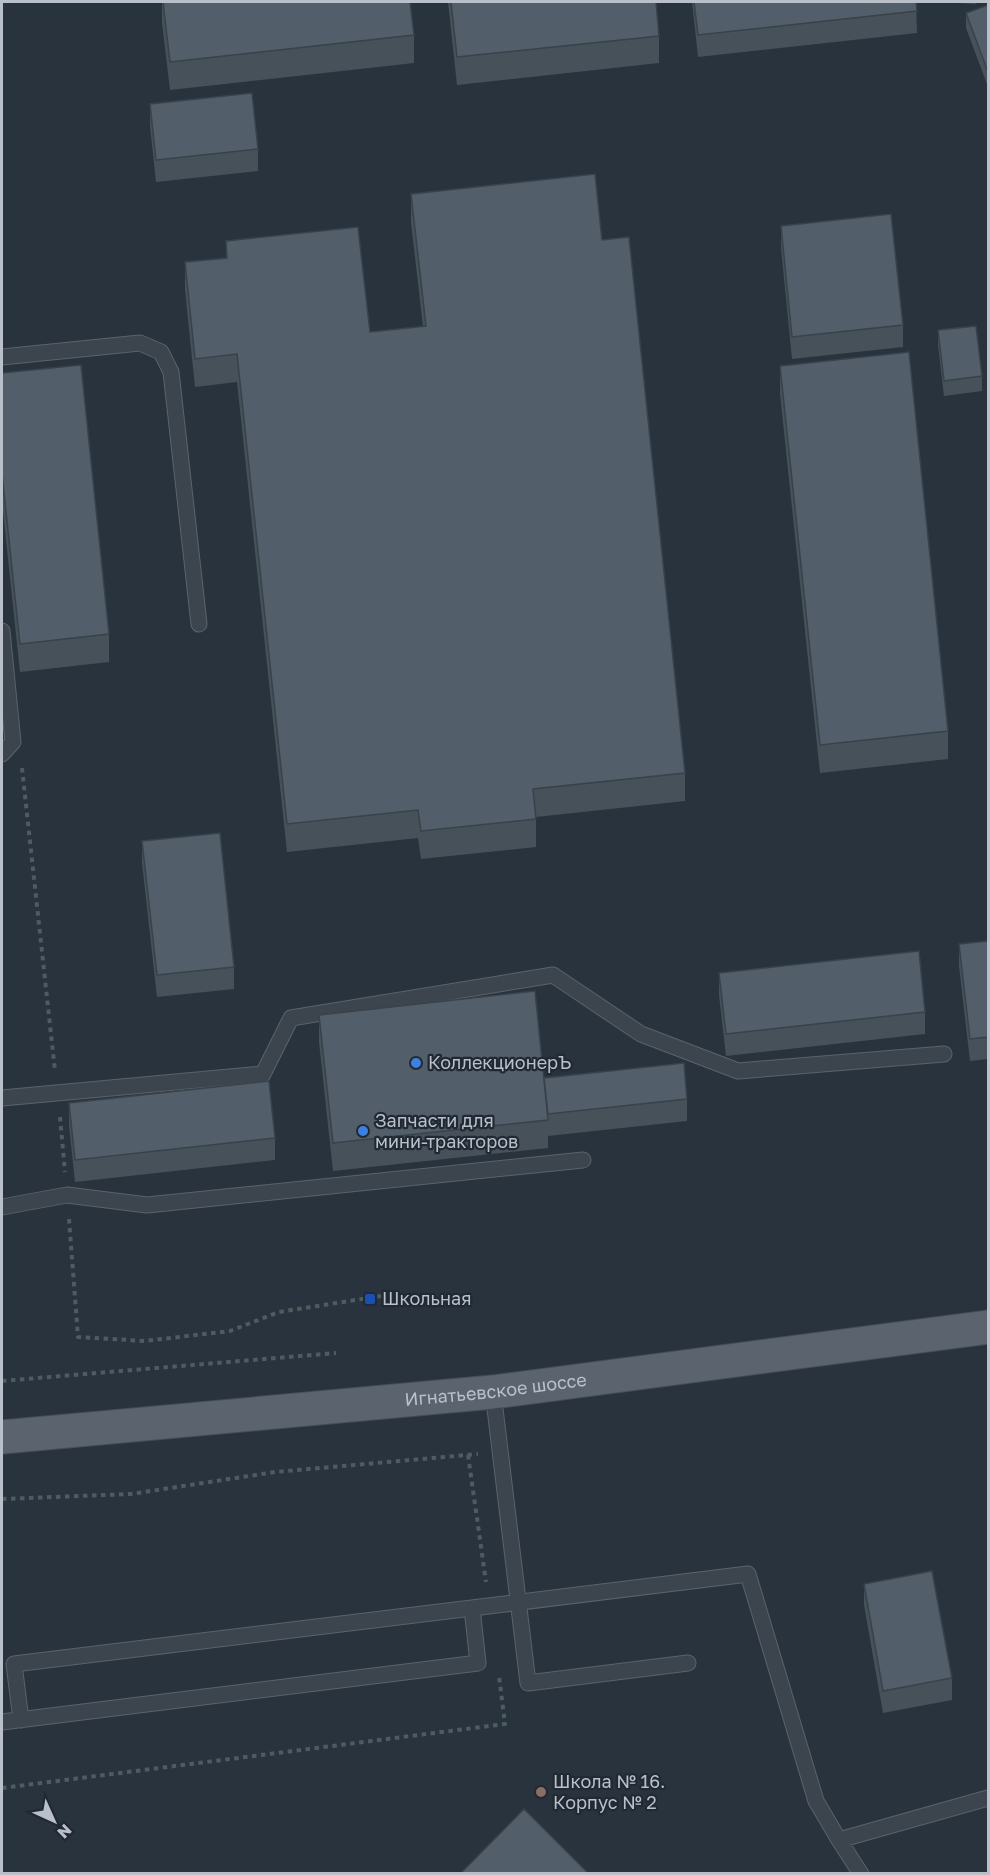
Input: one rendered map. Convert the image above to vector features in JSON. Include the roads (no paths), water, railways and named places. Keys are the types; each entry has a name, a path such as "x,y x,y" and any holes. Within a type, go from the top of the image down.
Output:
{"main road":[{"name":"Игнатьевское шоссе","path":"2,1437 493,1392 988,1327"}],"lane":[{"path":"2,357 140,343 161,352 171,372 198,624"},
{"path":"2,631 13,742 2,754"},
{"path":"2,1098 263,1074 291,1018 553,975 641,1034 738,1071 944,1054"},
{"path":"2,1207 67,1195 147,1205 583,1160"},
{"path":"493,1392 528,1683 688,1663"},
{"path":"21,1720 14,1664 748,1574 816,1801 861,1874"},
{"path":"2,1722 478,1663 472,1608"},
{"path":"839,1840 988,1798"}],"place":[{"name":"КоллекционерЪ","path":"416,1063"},
{"name":"Запчасти для мини-тракторов","path":"363,1131"},
{"name":"Школьная","path":"370,1299"},
{"name":"Школа № 16. Корпус № 2","path":"541,1792"}]}
